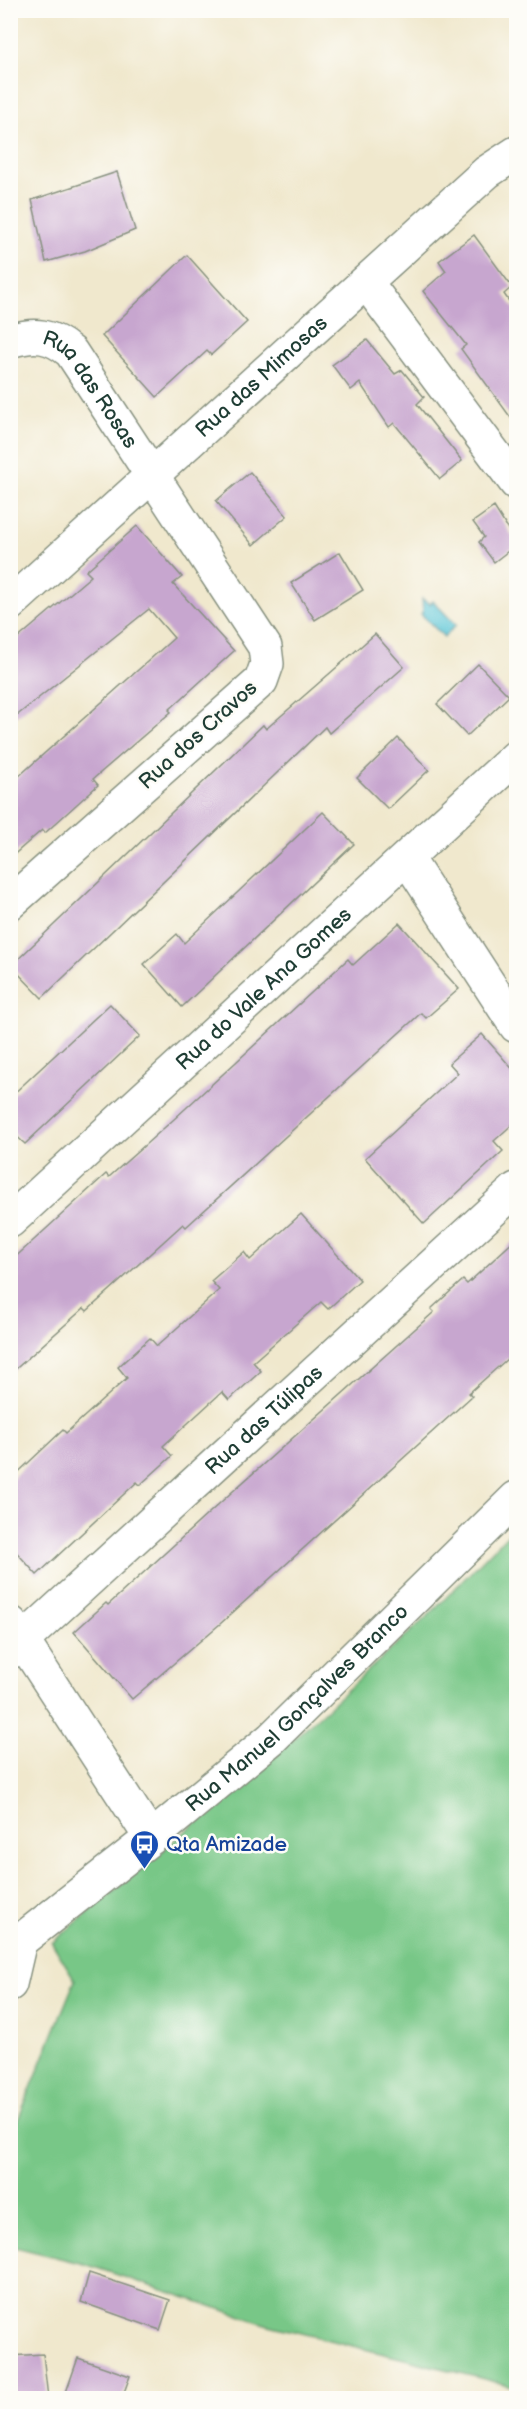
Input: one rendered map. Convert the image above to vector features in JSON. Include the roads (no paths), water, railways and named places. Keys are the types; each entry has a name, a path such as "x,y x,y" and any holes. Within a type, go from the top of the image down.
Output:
{"street":[{"name":"Rua das Mimosas","path":"10,604 488,172 516,153"},
{"path":"366,282 516,483"},
{"name":"Rua das Rosas","path":"10,341 24,336 41,337 57,340 71,352 153,474"},
{"name":"Rua dos Cravos","path":"10,903 261,681 267,664 264,646 153,474"},
{"name":"Rua do Vale Ana Gomes","path":"11,1218 516,757"},
{"path":"407,858 516,1026"},
{"name":"Rua das Túlipas","path":"15,1638 516,1189"},
{"name":"Rua Manuel Gonçalves Branco","path":"15,1945 151,1838 271,1739 516,1498"},
{"path":"15,1638 151,1838"},
{"path":"10,1984 15,1945"}],"water":[{"path":"422,599 430,604 433,601 456,625 444,637 421,614"}],"place":[{"name":"Qta Amizade","path":"145,1870"}]}
